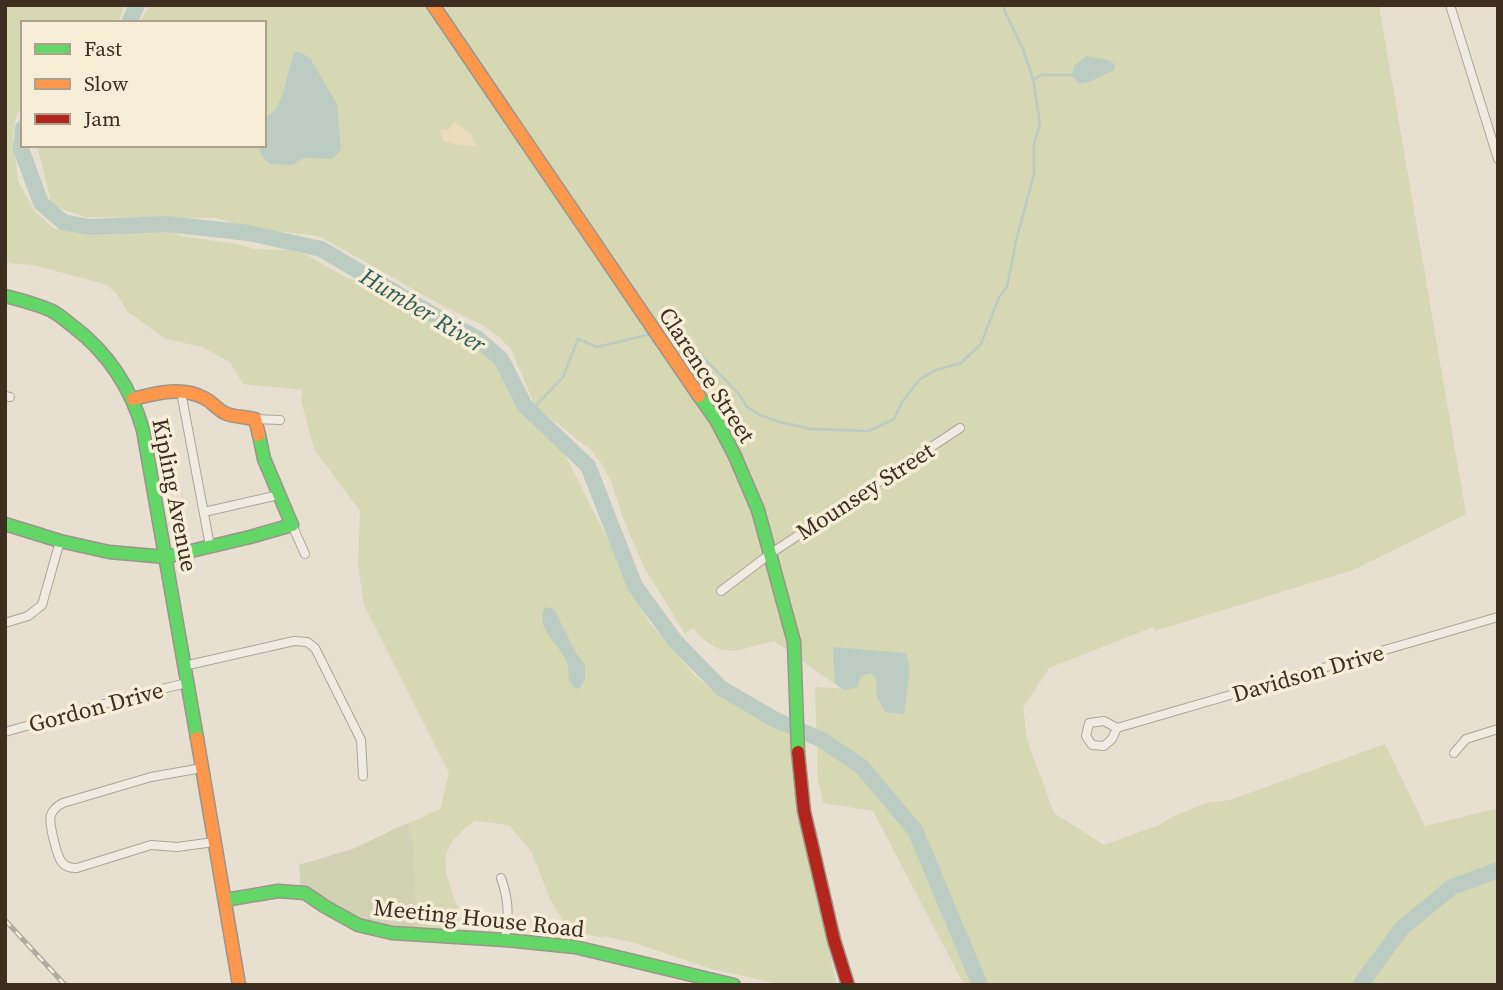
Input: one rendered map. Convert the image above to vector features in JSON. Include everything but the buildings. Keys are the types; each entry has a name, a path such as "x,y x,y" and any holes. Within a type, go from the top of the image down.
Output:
{"street":[{"name":"Clarence Street","path":"433,5 716,420 758,510 794,642 798,747 804,811 834,940 848,985"},
{"path":"1450,5 1498,159"},
{"name":"Kipling Avenue","path":"5,296 53,312 82,332 104,354 133,399 143,430 166,556 239,985"},
{"path":"133,399 157,391 170,390 208,399 225,414 280,421"},
{"path":"181,392 210,546"},
{"path":"255,419 264,459 305,554"},
{"name":"Mounsey Street","path":"721,590 770,554 960,428"},
{"path":"204,512 279,495"},
{"path":"5,524 60,541 109,552 166,556 292,525"},
{"path":"5,623 28,616 42,606 60,541"},
{"name":"Davidson Drive","path":"1117,729 1498,617"},
{"path":"184,666 295,641 307,642 314,648 361,740 363,776"},
{"name":"Gordon Drive","path":"5,732 187,683"},
{"path":"1454,753 1466,739 1498,729"},
{"path":"202,768 151,777 63,803 53,810 50,820 60,859 71,868 152,845 177,847 214,842"},
{"path":"501,878 509,908 505,940"},
{"name":"Meeting House Road","path":"225,900 278,891 306,893 358,925 392,933 575,947 709,982 734,985"}],"green space":[{"path":"5,5 124,5 117,21 21,21 21,108 16,117 13,137 18,181 35,211 54,229 168,230 181,236 253,249 289,250 307,255 345,277 406,302 487,349 513,400 539,431 556,442 566,457 621,560 648,621 696,677 723,699 791,735 801,810 836,985 783,985 708,968 638,944 569,931 550,899 531,851 509,825 475,821 459,834 449,849 446,857 447,875 459,913 453,940 417,935 299,865 353,849 440,809 449,773 364,605 358,565 360,511 314,449 301,400 302,390 243,384 230,362 202,347 166,339 128,312 116,293 107,285 34,265 5,263"},
{"path":"150,5 1379,5 1466,514 1353,570 1155,631 1153,627 1049,668 1023,708 1027,740 1054,813 1104,845 1159,825 1206,803 1230,800 1385,744 1425,826 1498,808 1498,985 964,985 873,811 823,803 818,780 815,687 847,689 870,673 904,692 834,647 835,684 774,641 730,651 713,646 693,628 685,634 644,567 602,464 591,450 535,406 511,349 498,336 319,236 249,228 216,218 86,217 52,206 37,147 266,147 266,21 140,21"},
{"path":"407,823 413,842 417,935 365,929 301,892 299,865 353,849"}],"sand":[{"path":"454,122 472,134 477,146 443,141 440,131 448,130"}],"shaded area":[{"path":"294,52 300,52 310,58 337,104 341,150 332,159 304,158 292,165 270,164 258,148 254,147 266,147 266,118 276,109"},
{"path":"1086,56 1109,60 1115,65 1114,70 1079,84 1072,75 1074,66"},
{"path":"545,607 554,609 585,665 585,679 580,688 577,689 571,683 566,660 548,635 542,614"},
{"path":"833,647 906,653 910,671 904,714 885,712 877,697 876,678 870,673 861,677 856,688 844,690 835,684"}],"waterway":[{"name":"Humber River","path":"130,21 137,5"},
{"path":"660,332 668,330 683,336 739,394 747,407 780,422 811,429 869,431 894,419 902,402 920,379 936,370 961,363 981,344 999,297 1007,287 1034,174 1034,144 1040,124 1033,79 1003,5"},
{"path":"1034,79 1041,75 1072,75"},
{"name":"Humber River","path":"21,147 41,203 63,222 89,227 167,224 249,233 321,249 477,338 501,359 525,406 588,466 635,586 675,641 721,688 774,719 822,740 862,767 915,830 980,985"},
{"path":"531,411 563,377 578,339 597,347 651,334"},
{"path":"1360,985 1402,928 1452,887 1498,870"}],"railway":[{"path":"5,920 65,985"}],"traffic: fast":[{"path":"5,296 52,311 87,337 108,360 132,400 143,430 197,738"},
{"path":"699,396 716,420 734,454 758,510 794,642 798,752"},
{"path":"5,524 60,541 109,552 166,557 292,525 264,459 259,435"},
{"path":"225,900 278,891 305,893 358,925 392,933 575,947 734,985"}],"traffic: slow":[{"path":"433,5 699,396"},
{"path":"133,399 178,391 196,394 227,414 255,419 259,435"},
{"path":"197,738 239,985"}],"traffic: jam":[{"path":"798,752 804,811 834,940 848,985"}]}
